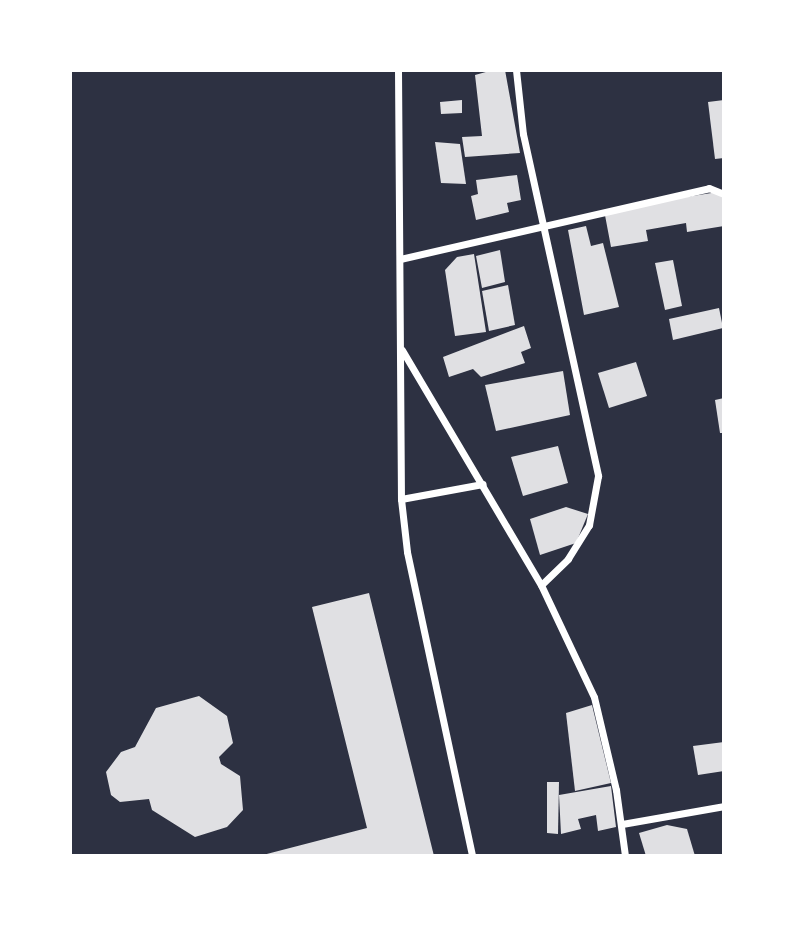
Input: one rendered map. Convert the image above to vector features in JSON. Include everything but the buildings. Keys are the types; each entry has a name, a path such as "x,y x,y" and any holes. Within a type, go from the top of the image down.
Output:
{"street":[{"path":"398,70 401,499 412,579 472,856"},
{"path":"516,70 523,134 598,476 589,525 568,559 541,584"},
{"path":"400,259 542,224 709,188 724,194"},
{"path":"401,349 541,584 594,697 622,824 625,856"},
{"path":"401,499 483,484"},
{"path":"622,824 724,806"}],"path":[{"path":"160,70 169,70"}]}
